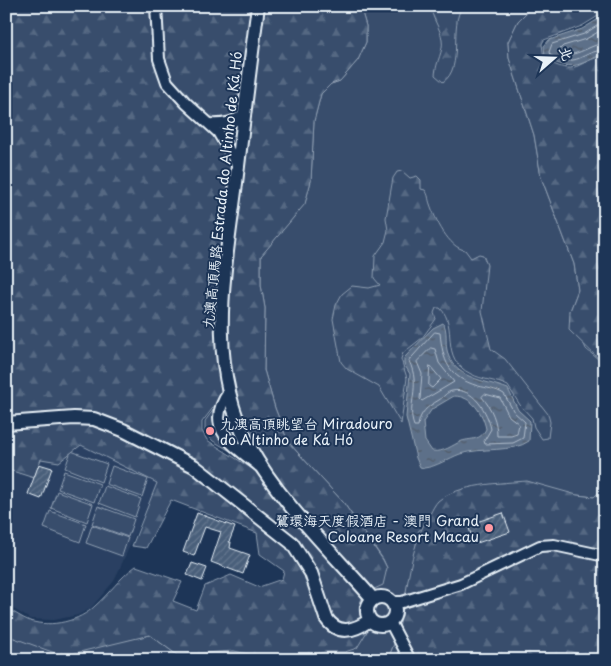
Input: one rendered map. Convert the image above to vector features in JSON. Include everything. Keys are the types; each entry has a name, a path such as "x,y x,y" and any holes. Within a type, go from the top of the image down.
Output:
{"main road":[{"name":"九澳高頂馬路 Estrada do Altinho de Ká Hó","path":"258,6 220,320 222,360 229,392 248,444 262,468 278,490 372,599"},
{"path":"6,423 74,418 94,419 123,430 177,456 194,466 292,542 311,573 330,624 343,630 349,630 370,620"},
{"path":"385,597 396,604 390,622 380,625 370,620 367,609 372,599 385,597"}],"street":[{"path":"156,6 159,58 168,82 186,103 218,132 238,166"},
{"path":"209,124 222,125 234,122 244,115"},
{"path":"229,392 219,412 223,433 229,442 262,468"},
{"path":"396,604 460,584 540,546 554,545 605,556"},
{"path":"390,622 410,660"}],"shaded area":[{"path":"40,426 163,472 114,581 90,609 78,615 54,620 30,619 6,604 6,428"}],"green space":[{"path":"6,6 360,6 366,26 366,42 358,60 340,81 331,84 321,94 314,121 311,181 305,204 261,256 261,285 265,308 264,370 275,408 288,442 343,502 383,560 387,568 383,585 372,590 285,491 257,447 240,409 228,364 217,304 216,339 221,390 219,400 202,422 202,431 207,440 257,472 364,595 359,609 368,630 357,648 345,652 325,652 287,660 275,660 234,651 177,655 150,635 63,656 6,635 6,608 27,620 38,623 65,622 89,611 136,566 182,582 173,601 196,610 205,586 231,575 259,587 282,579 284,571 260,554 257,533 171,500 146,548 132,546 157,483 81,445 59,462 41,459 34,478 6,469"},
{"path":"360,6 533,6 518,21 508,42 509,58 534,135 541,177 574,264 578,290 570,311 586,349 605,365 605,486 594,497 577,495 419,530 399,630 387,660 287,660 325,652 345,652 368,630 359,616 359,603 387,568 383,559 343,502 288,442 275,408 264,370 265,308 261,285 261,256 305,203 311,181 314,121 321,94 331,84 340,81 358,60 366,42 366,26"},
{"path":"431,6 463,6 457,24 453,66 450,75 443,82 435,75 442,44"},
{"path":"533,6 605,6 605,12 582,26 544,40 542,44 544,59 564,68 571,68 605,56 605,181 598,203 605,243 605,303 599,318 601,324 605,326 605,365 569,330 570,311 578,290 574,264 541,177 534,135 509,58 508,42 518,21"},
{"path":"402,171 410,178 417,176 421,180 421,189 425,190 439,225 448,239 459,248 465,250 471,258 479,254 483,255 487,265 482,311 491,349 505,359 548,414 550,422 548,438 542,439 534,427 532,418 520,405 508,386 475,376 461,367 452,351 448,324 440,308 436,308 434,313 436,319 422,338 403,353 401,359 407,378 401,424 379,387 347,369 341,362 333,319 336,305 342,294 352,286 369,288 380,285 374,278 375,256 385,242 388,230 386,218 393,178 397,172"},
{"path":"214,409 214,422 218,432 232,452 213,441 205,432 205,421"},
{"path":"71,451 107,464 101,482 65,468"},
{"path":"112,466 148,479 142,497 106,484"},
{"path":"64,471 100,484 94,502 58,489"},
{"path":"527,481 577,495 594,497 605,486 605,660 567,651 566,660 387,660 400,624 415,548 421,531 437,502 447,495 468,488"},
{"path":"105,486 141,499 135,517 99,503"},
{"path":"57,491 93,504 87,522 51,508"},
{"path":"98,506 134,519 128,537 92,524"},
{"path":"50,511 86,524 80,542 44,528"},
{"path":"92,525 128,538 122,556 86,543"},
{"path":"6,635 14,638 126,640 150,635 177,655 235,651 275,660 6,660"}],"water":[{"path":"605,15 605,54 573,66 559,64 545,58 544,46 549,40 582,29"},
{"path":"443,323 450,360 463,373 508,389 518,410 530,421 529,441 506,449 468,452 433,466 420,467 406,417 410,374 404,364 404,358 433,328","holes":["454,396 460,397 476,406 486,429 484,433 481,436 462,441 444,450 432,451 425,441 423,422 432,409"]}],"building":[{"path":"39,464 52,468 41,499 28,494"},
{"path":"197,513 235,527 229,542 231,542 230,548 250,555 243,574 211,562 221,532 205,527 194,556 183,552"},
{"name":"鷺環海天度假酒店 - 澳門 Grand Coloane Resort Macau","path":"503,513 510,532 474,544 468,525"},
{"path":"192,563 207,568 202,581 187,575"}],"place":[{"name":"九澳高頂眺望台 Miradouro do Altinho de Ká Hó","path":"210,431"},
{"name":"鷺環海天度假酒店 - 澳門 Grand Coloane Resort Macau","path":"489,528"}]}
